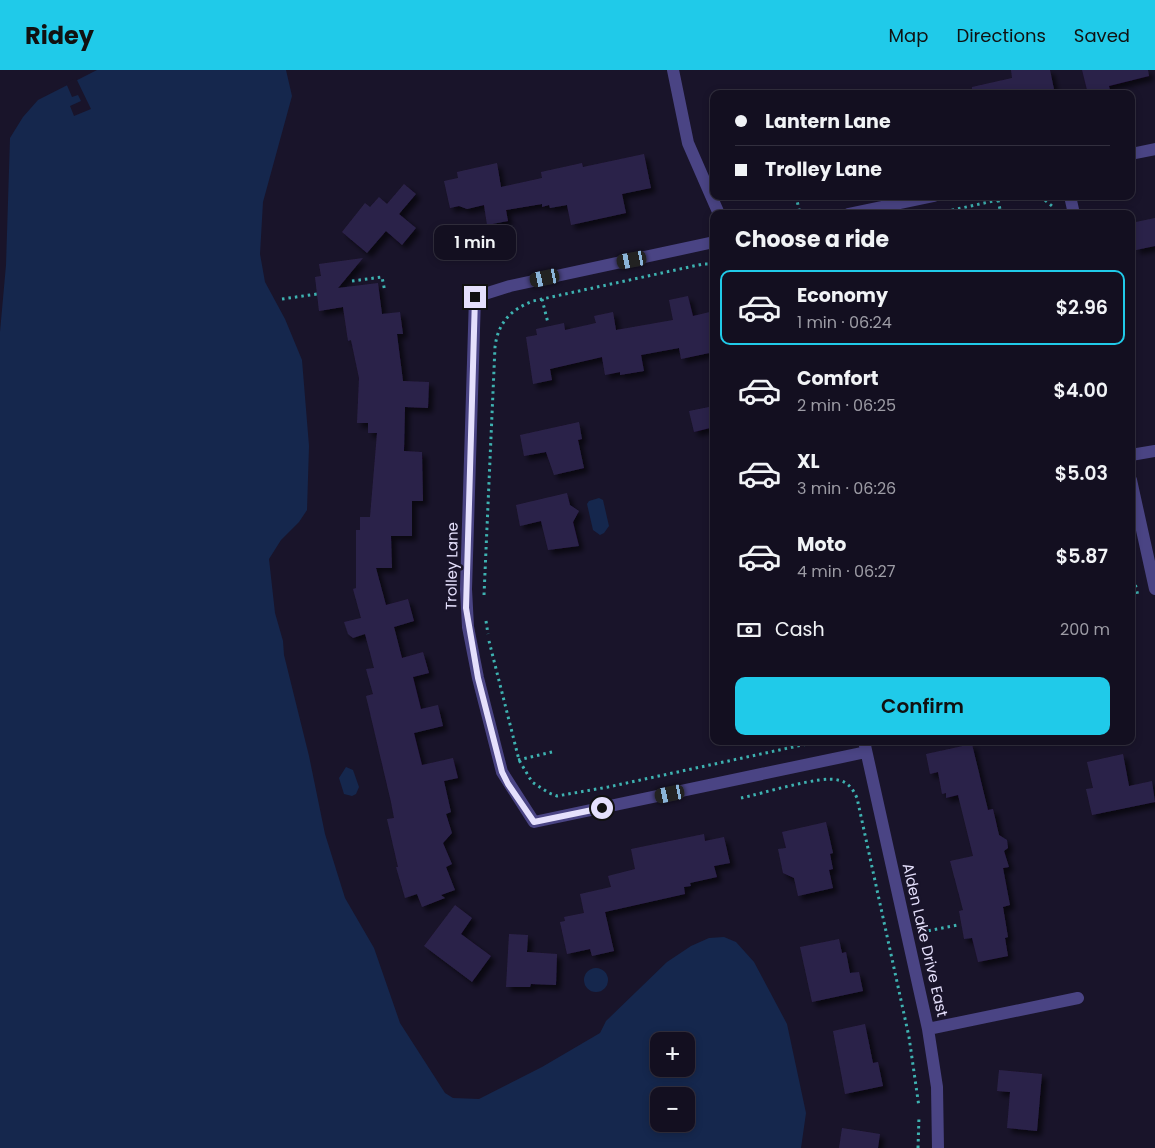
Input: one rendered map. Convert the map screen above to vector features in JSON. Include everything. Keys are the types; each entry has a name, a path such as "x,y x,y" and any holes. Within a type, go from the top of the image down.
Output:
{"street":[{"path":"673,70 688,143 710,193"},
{"path":"1135,153 1155,149"},
{"path":"867,210 915,200"},
{"name":"Trolley Lane","path":"710,243 510,286 475,297 466,608 478,678 500,763 508,784 534,822 865,747"},
{"path":"1135,455 1155,451"},
{"path":"1135,498 1155,589"},
{"name":"Alden Lake Drive East","path":"865,747 928,1029 937,1094 938,1148"},
{"path":"928,1029 1078,998"}],"path":[{"path":"953,210 998,200 1000,210"},
{"path":"1045,200 1054,210"},
{"path":"484,601 496,333 512,311 520,306 542,299 710,264"},
{"path":"352,281 382,277 384,292"},
{"path":"282,299 317,294"},
{"path":"542,299 548,323"},
{"path":"1135,583 1138,596"},
{"path":"485,615 489,640 519,760 532,782 557,796 802,745"},
{"path":"500,763 552,752"},
{"path":"741,798 830,778 846,783 857,798 914,1066 920,1111 918,1148"},
{"path":"906,936 958,925"}],"water":[{"path":"97,70 286,70 292,96 263,202 260,254 265,282 285,319 302,360 309,446 307,510 299,522 281,540 269,559 275,613 283,641 284,655 309,756 325,834 345,898 374,948 400,1023 445,1093 453,1098 479,1099 542,1067 600,1033 606,1021 667,962 691,946 709,938 724,937 736,942 754,962 787,1024 806,1113 801,1148 0,1148 0,332 6,265 10,138 23,117 38,100"},
{"path":"599,498 603,500 609,526 600,535 593,530 587,504 589,501"},
{"path":"346,767 353,770 359,787 356,794 352,796 344,794 339,778"},
{"path":"596,968 605,971 608,980 605,989 596,992 587,989 584,980 587,971"}],"pier":[{"path":"76,78 91,109 74,116 70,106 81,101 78,95 72,97 66,83"}],"building":[{"path":"1011,70 1050,70 1054,90 972,90 972,87 1012,78"},
{"path":"1082,70 1148,70 1149,76 1109,86 1110,90 1087,90"},
{"path":"644,154 651,188 622,194 626,213 571,225 567,205 550,208 549,205 542,207 542,204 506,210 508,221 487,225 484,205 467,209 459,206 450,208 444,181 458,178 457,172 497,163 501,187 542,178 541,172 582,163 583,167"},
{"path":"404,184 416,194 399,214 416,228 402,245 386,231 367,253 342,232 365,203 370,207 379,197 387,204"},
{"path":"1155,218 1155,246 1136,250 1135,222"},
{"path":"363,258 338,288 378,283 382,314 400,312 403,334 397,334 403,381 429,382 428,408 405,407 404,451 422,452 423,501 412,501 412,536 391,536 392,568 376,568 386,605 408,599 414,621 394,627 402,658 423,652 429,673 413,677 421,709 438,705 443,726 414,733 422,765 453,758 458,778 444,781 451,812 446,814 452,833 443,843 452,864 446,867 455,890 441,895 445,898 422,907 417,894 405,898 396,867 398,867 387,819 394,818 366,696 373,694 366,669 374,668 365,634 353,638 348,634 344,622 361,618 353,589 356,588 356,530 360,530 360,517 370,517 377,433 368,433 368,423 357,423 359,378 351,340 348,341 343,307 319,311 315,277 321,276 319,264"},
{"path":"688,296 693,316 710,312 710,353 681,359 679,348 641,355 644,371 620,375 620,372 605,375 602,357 550,369 552,380 533,384 526,337 537,335 536,329 564,323 565,330 596,323 594,316 613,312 616,330 673,320 669,300"},
{"path":"710,407 710,428 694,432 689,411"},
{"path":"579,422 582,439 578,440 584,468 554,475 546,452 524,456 520,435"},
{"path":"567,493 570,505 579,511 573,522 579,546 548,550 541,521 520,526 516,505"},
{"path":"972,745 988,810 993,809 999,835 1007,840 1008,848 1004,851 1009,867 1003,868 1010,905 1003,907 1008,937 1005,938 1008,956 978,962 972,938 964,939 959,911 963,910 950,861 973,856 958,795 946,798 946,793 942,794 938,772 930,774 926,754"},
{"path":"1123,754 1129,786 1152,781 1155,802 1092,815 1086,789 1093,788 1087,762"},
{"path":"826,822 833,853 830,854 833,869 829,870 833,888 798,896 794,878 783,873 778,849 786,848 782,832"},
{"path":"704,834 705,841 724,837 730,863 714,866 717,877 690,883 691,886 684,887 685,894 605,912 614,951 592,956 590,949 567,954 560,922 565,921 564,917 584,913 580,894 611,887 608,876 635,869 631,849"},
{"path":"455,905 472,918 461,934 491,956 472,982 424,946"},
{"path":"509,934 528,935 527,952 557,954 556,985 531,984 530,987 506,987"},
{"path":"839,939 842,953 846,952 850,973 859,972 863,991 812,1002 800,947"},
{"path":"865,1024 873,1063 878,1062 883,1086 845,1094 833,1031"},
{"path":"999,1070 1042,1074 1037,1131 1007,1128 1010,1092 997,1091"},
{"path":"842,1128 880,1134 878,1148 839,1148"}],"route":[{"path":"475,297 474,385 466,608 478,678 502,772 534,822 602,808"}]}
